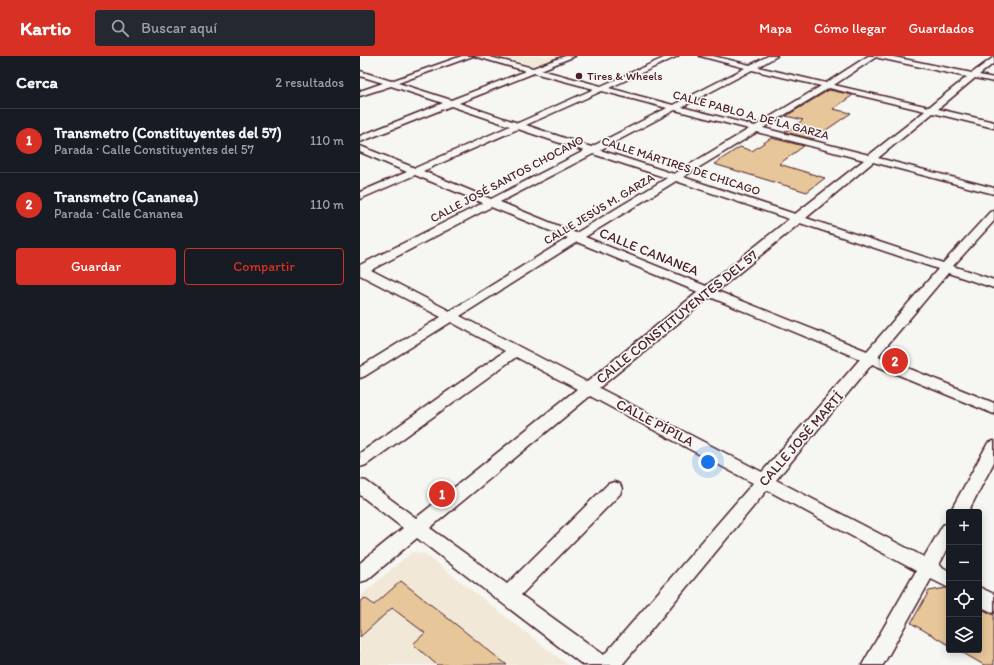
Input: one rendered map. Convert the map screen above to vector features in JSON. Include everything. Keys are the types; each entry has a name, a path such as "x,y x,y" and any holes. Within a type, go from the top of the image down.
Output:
{"street":[{"path":"360,94 469,56"},
{"name":"CALLE PABLO A. DE LA GARZA","path":"478,56 994,191"},
{"path":"360,139 571,56"},
{"path":"360,196 674,56"},
{"path":"704,56 994,125"},
{"name":"CALLE JOSÉ SANTOS CHOCANO","path":"361,270 773,56"},
{"name":"CALLE JESÚS M. GARZA","path":"360,373 576,238 828,86 873,56"},
{"path":"879,56 994,80"},
{"name":"CALLE CONSTITUYENTES DEL 57","path":"360,574 994,59"},
{"name":"CALLE MÁRTIRES DE CHICAGO","path":"360,74 994,284"},
{"name":"CALLE CANANEA","path":"360,149 994,409"},
{"name":"CALLE JOSÉ MARTÍ","path":"610,665 764,481 994,214"},
{"name":"CALLE PÍPILA","path":"361,270 589,388 946,578"},
{"path":"360,461 516,350"},
{"path":"960,509 994,447"},
{"path":"360,486 600,665"},
{"path":"508,596 614,489"},
{"path":"872,665 946,536"},
{"path":"982,598 994,604"}],"shaded area":[{"path":"498,56 565,56 539,67"},
{"path":"412,552 425,554 568,665 360,665 360,596"}],"building":[{"path":"829,90 853,95 833,109 851,113 813,139 785,132 803,120 786,116"},
{"path":"771,138 804,146 779,164 825,178 807,192 714,164 740,147 752,151"},
{"path":"401,581 507,665 437,665 413,644 425,633 392,608 360,637 360,602 365,598 374,605"},
{"path":"946,588 946,643 911,623 929,591"},
{"path":"982,609 994,615 994,665 984,665 963,653 982,653"}],"place":[{"name":"Tires & Wheels","path":"579,76"},
{"name":"Transmetro (Cananea)","path":"895,361"},
{"name":"Transmetro (Constituyentes del 57)","path":"442,494"}]}
